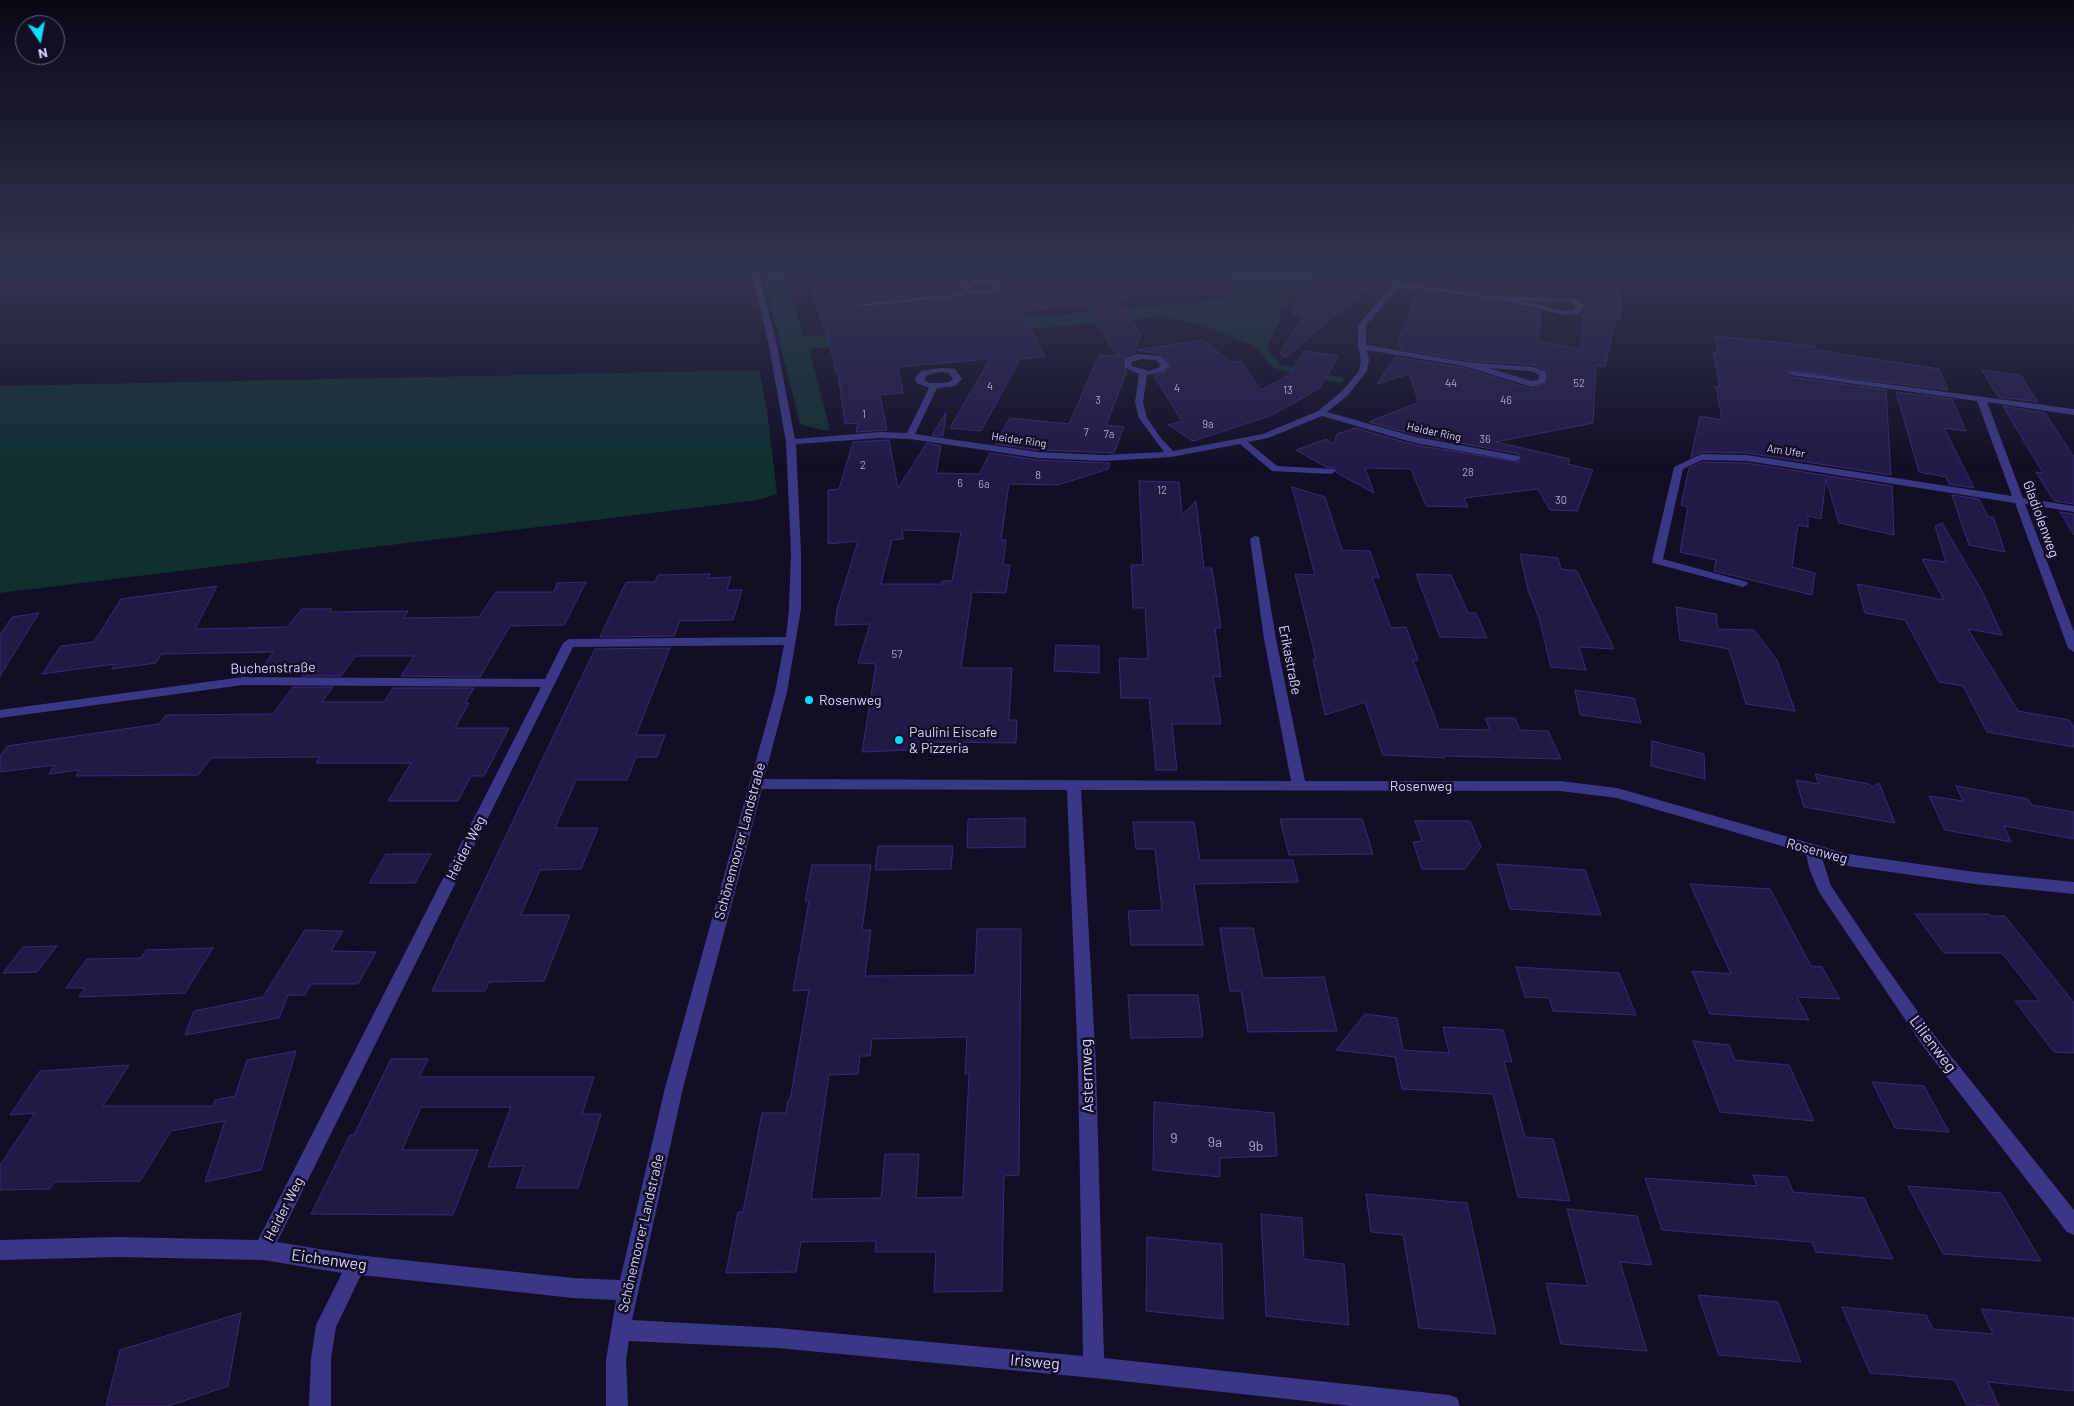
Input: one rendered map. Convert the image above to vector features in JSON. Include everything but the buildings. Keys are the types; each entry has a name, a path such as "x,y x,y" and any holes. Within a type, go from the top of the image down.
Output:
{"street":[{"name":"Schönemoorer Landstraße","path":"617,1406 616,1360 628,1290 674,1088 781,692 791,640 795,609 796,553 791,442 771,337"},
{"name":"Heider Ring","path":"791,442 880,435 910,436 1071,458 1171,454 1244,442 1285,430 1321,413 1344,394 1363,371 1365,360 1361,337"},
{"path":"1362,347 1466,364 1533,369 1544,374 1542,382 1532,384 1466,364"},
{"path":"1143,372 1139,402 1143,418 1157,439 1171,454"},
{"path":"1791,373 2074,412"},
{"path":"910,436 934,386"},
{"name":"Gladiolenweg","path":"1980,400 2020,500 2074,648"},
{"name":"Heider Ring","path":"1321,413 1415,440 1516,458"},
{"path":"1244,442 1275,468 1331,471"},
{"name":"Am Ufer","path":"1743,584 1657,561 1679,467 1701,457 1747,458 2074,509"},
{"name":"Erikastraße","path":"1255,539 1270,639 1299,786"},
{"name":"Heider Weg","path":"263,1250 569,643 791,640"},
{"name":"Buchenstraße","path":"0,714 243,681 549,683"},
{"name":"Rosenweg","path":"756,784 1560,786 1599,789 1848,860 1975,878 2074,888"},
{"name":"Asternweg","path":"1074,786 1087,1066 1094,1368"},
{"name":"Lilienweg","path":"1813,850 1816,868 1824,888 1880,972 1930,1040 2074,1225"},
{"name":"Eichenweg","path":"0,1250 117,1247 263,1250 356,1265 573,1288 628,1290"},
{"path":"320,1406 321,1358 326,1326 356,1265"},
{"name":"Irisweg","path":"621,1330 777,1338 1094,1368 1449,1406"}],"green space":[{"path":"778,337 946,337 809,349 830,430 821,430 800,424"},
{"path":"1231,337 1272,337 1266,347 1281,365 1345,378 1341,383 1273,368 1255,347"},
{"path":"759,370 767,410 777,494 758,500 0,593 0,386"}],"place":[{"name":"Rosenweg","path":"809,700"},
{"name":"Paulini Eiscafe & Pizzeria","path":"899,740"}]}
